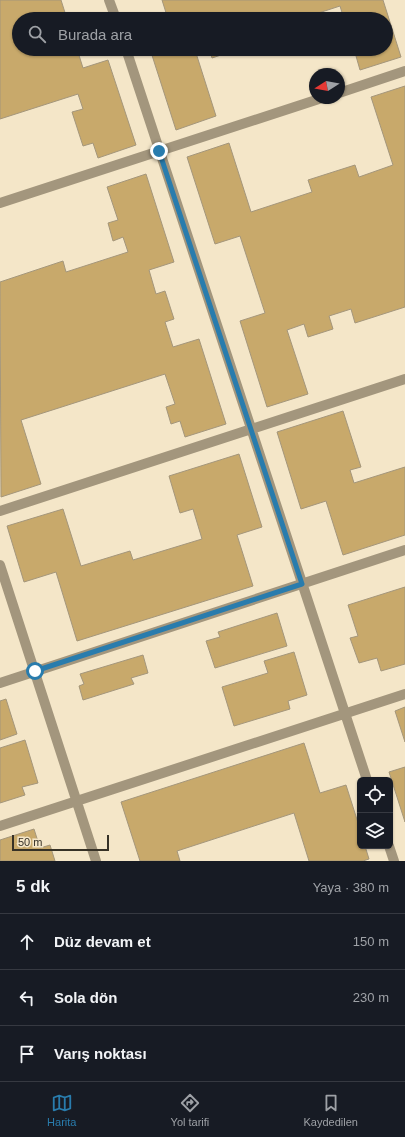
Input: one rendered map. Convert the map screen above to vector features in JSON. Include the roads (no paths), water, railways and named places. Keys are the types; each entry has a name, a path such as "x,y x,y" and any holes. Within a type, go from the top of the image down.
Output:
{"street":[{"path":"109,0 113,12"},
{"path":"128,56 366,777"},
{"path":"345,91 405,71"},
{"path":"0,203 309,102"},
{"path":"0,511 405,379"},
{"path":"0,683 405,550"},
{"path":"0,565 96,861"},
{"path":"0,826 405,694"},
{"path":"390,849 394,861"}]}
